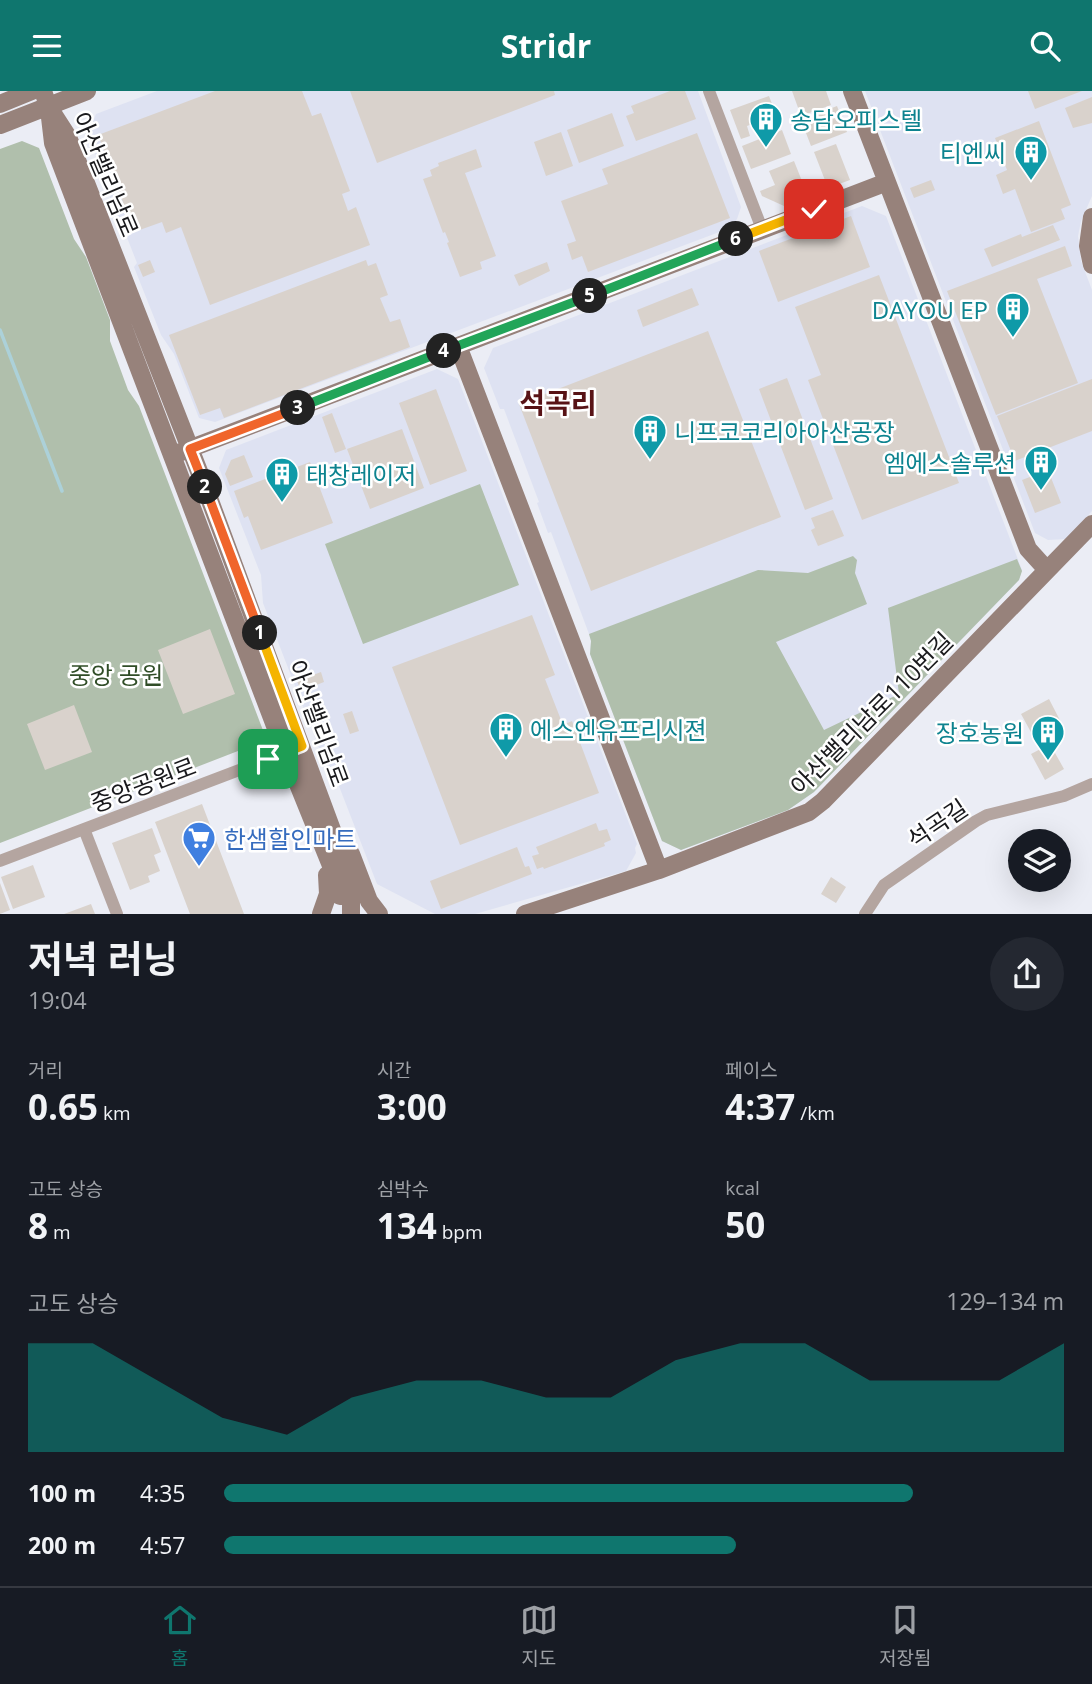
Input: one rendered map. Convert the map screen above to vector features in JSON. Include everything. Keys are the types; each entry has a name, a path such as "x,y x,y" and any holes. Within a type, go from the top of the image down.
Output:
{"street":[{"path":"0,104 32,91"},
{"path":"0,125 46,98 87,91"},
{"path":"709,91 762,229"},
{"path":"852,91 1028,549 1047,570"},
{"name":"아산밸리남로","path":"46,98 68,137 190,449 293,749 338,888 341,914"},
{"name":"아산밸리남로","path":"46,98 53,143 172,456 293,749 323,804 345,865 351,896 351,914"},
{"path":"172,456 887,182"},
{"path":"1092,217 1088,246 1092,265"},
{"path":"458,346 659,870"},
{"name":"아산밸리남로110번길","path":"530,913 659,870 809,812 1092,524"},
{"name":"중앙공원로","path":"0,861 293,749"},
{"name":"석곡길","path":"865,914 884,885 976,821 987,815 1064,796 1092,784"},
{"path":"323,804 336,819 369,901 379,914"},
{"path":"84,829 117,914"},
{"path":"319,834 329,885 321,914"}],"shaded area":[{"path":"157,91 698,91 741,207 730,228 215,422 199,418 174,354 161,335 134,267 137,263 126,235 121,234 112,209 109,190 88,134 96,114"},
{"path":"865,91 1092,91 1092,196 1081,221 1078,236 1081,261 1092,290 1092,511 1066,539 1048,540 1035,533"},
{"path":"862,206 886,216 1022,570 1019,580 814,792 788,810 681,850 662,841 590,654 589,634 551,532 548,533 504,409 500,409 484,368 493,348"},
{"path":"437,369 458,379 637,844 636,853 626,871 475,914 435,914 377,884 337,781 324,761 263,603 261,575 219,468 226,450"}],"green space":[{"name":"중앙 공원","path":"22,141 39,148 74,239 86,257 110,320 110,341 128,390 139,406 264,733 264,741 0,843 0,149"},
{"path":"480,484 519,585 363,644 325,544"},
{"path":"853,556 857,560 855,573 867,604 776,642 824,730 899,694 888,608 1017,559 1022,571 1019,580 814,792 788,810 681,850 662,841 590,654 589,634 758,570 808,573"}],"building":[{"path":"215,91 302,91 312,116 321,113 350,191 342,194 348,211 356,207 370,245 210,305 181,227 166,233 162,222 134,232 98,135"},
{"path":"350,91 554,91 555,95 377,163"},
{"path":"670,91 685,91 696,119 636,141 626,116 634,113 631,106"},
{"path":"792,91 826,91 831,105 801,116"},
{"path":"1028,91 1082,91 1035,109"},
{"path":"769,96 780,125 772,128 768,118 747,126 750,136 741,139 730,110"},
{"path":"1092,97 1092,123 1073,128 1065,108"},
{"path":"837,106 847,132 811,146 801,120"},
{"path":"612,113 624,146 579,163 567,130"},
{"name":"티엔씨","path":"1039,121 1071,205 1061,209 1065,219 1031,232 1015,189 1003,194 996,175 1007,170 995,138"},
{"name":"송담오피스텔","path":"782,130 791,154 751,169 742,146"},
{"path":"561,132 573,166 546,176 534,142"},
{"path":"697,133 730,218 588,272 582,256 572,260 567,244 576,241 561,201 608,184 602,169"},
{"path":"836,144 850,180 828,188 814,152"},
{"path":"476,149 482,167 465,173 496,256 480,262 482,269 460,277 423,179 432,176 430,170 439,166 438,163"},
{"path":"794,161 808,196 784,206 762,196 760,191 775,185 769,171"},
{"path":"931,180 935,190 914,198 910,188"},
{"path":"851,216 870,267 778,302 759,251"},
{"path":"1053,225 1060,240 992,267 984,249"},
{"name":"DAYOU EP","path":"1065,246 1072,266 1037,279 1078,383 996,415 947,291"},
{"path":"150,260 155,272 143,277 138,265"},
{"path":"366,260 368,266 376,263 388,295 380,298 390,322 400,319 410,347 224,418 220,408 200,415 169,335"},
{"path":"547,262 550,271 519,286 514,275"},
{"path":"879,275 959,483 862,520 808,380 821,375 795,307"},
{"path":"692,288 699,305 643,327 637,310"},
{"name":"니프코코리아아산공장","path":"708,331 781,517 591,591 519,404"},
{"path":"787,378 833,499 805,510 759,389"},
{"path":"1092,379 1092,431 1015,461 997,416"},
{"path":"436,389 467,471 430,485 399,403"},
{"path":"332,413 346,449 335,453 322,417"},
{"path":"402,429 424,488 370,509 347,449"},
{"path":"244,455 253,477 230,486 225,474 231,460"},
{"name":"태창레이저","path":"310,462 333,523 261,550 248,516 244,518 234,491"},
{"name":"엠에스솔루션","path":"1048,470 1061,503 1035,513 1022,480"},
{"path":"833,510 844,536 818,546 811,530 815,528 811,518"},
{"name":"에스엔유프리시젼","path":"532,615 555,675 545,679 563,725 572,721 599,793 460,845 392,667"},
{"path":"210,629 235,694 183,714 158,650"},
{"path":"321,672 324,682 301,691 297,681"},
{"path":"1049,699 1065,730 1038,745 1021,714"},
{"path":"74,705 92,752 45,770 27,724"},
{"path":"352,711 359,731 350,734 343,714"},
{"name":"장호농원","path":"1050,744 1064,769 1045,780 1031,754"},
{"name":"한샘할인마트","path":"202,804 244,914 190,914 155,822"},
{"path":"596,823 599,831 607,829 611,840 604,843 605,846 544,869 537,869 532,856 539,854 536,847"},
{"path":"152,828 161,852 154,855 160,871 148,876 150,882 130,890 112,843"},
{"path":"517,847 525,867 529,866 532,874 441,909 430,881"},
{"path":"33,865 45,897 13,909 1,877"},
{"path":"831,877 846,887 836,903 821,894"},
{"path":"0,883 10,910 0,914"},
{"path":"91,904 95,914 64,914"}],"waterway":[{"path":"0,330 62,491"}],"place":[{"name":"송담오피스텔","path":"766,149"},
{"name":"티엔씨","path":"1031,182"},
{"name":"DAYOU EP","path":"1013,339"},
{"name":"니프코코리아아산공장","path":"650,461"},
{"name":"엠에스솔루션","path":"1041,492"},
{"name":"태창레이저","path":"282,504"},
{"name":"에스엔유프리시젼","path":"506,759"},
{"name":"장호농원","path":"1048,762"},
{"name":"한샘할인마트","path":"199,868"}],"district":[{"name":"석곡리","path":"558,402"}],"route":[{"path":"268,759 302,746 190,449 814,209"}]}
